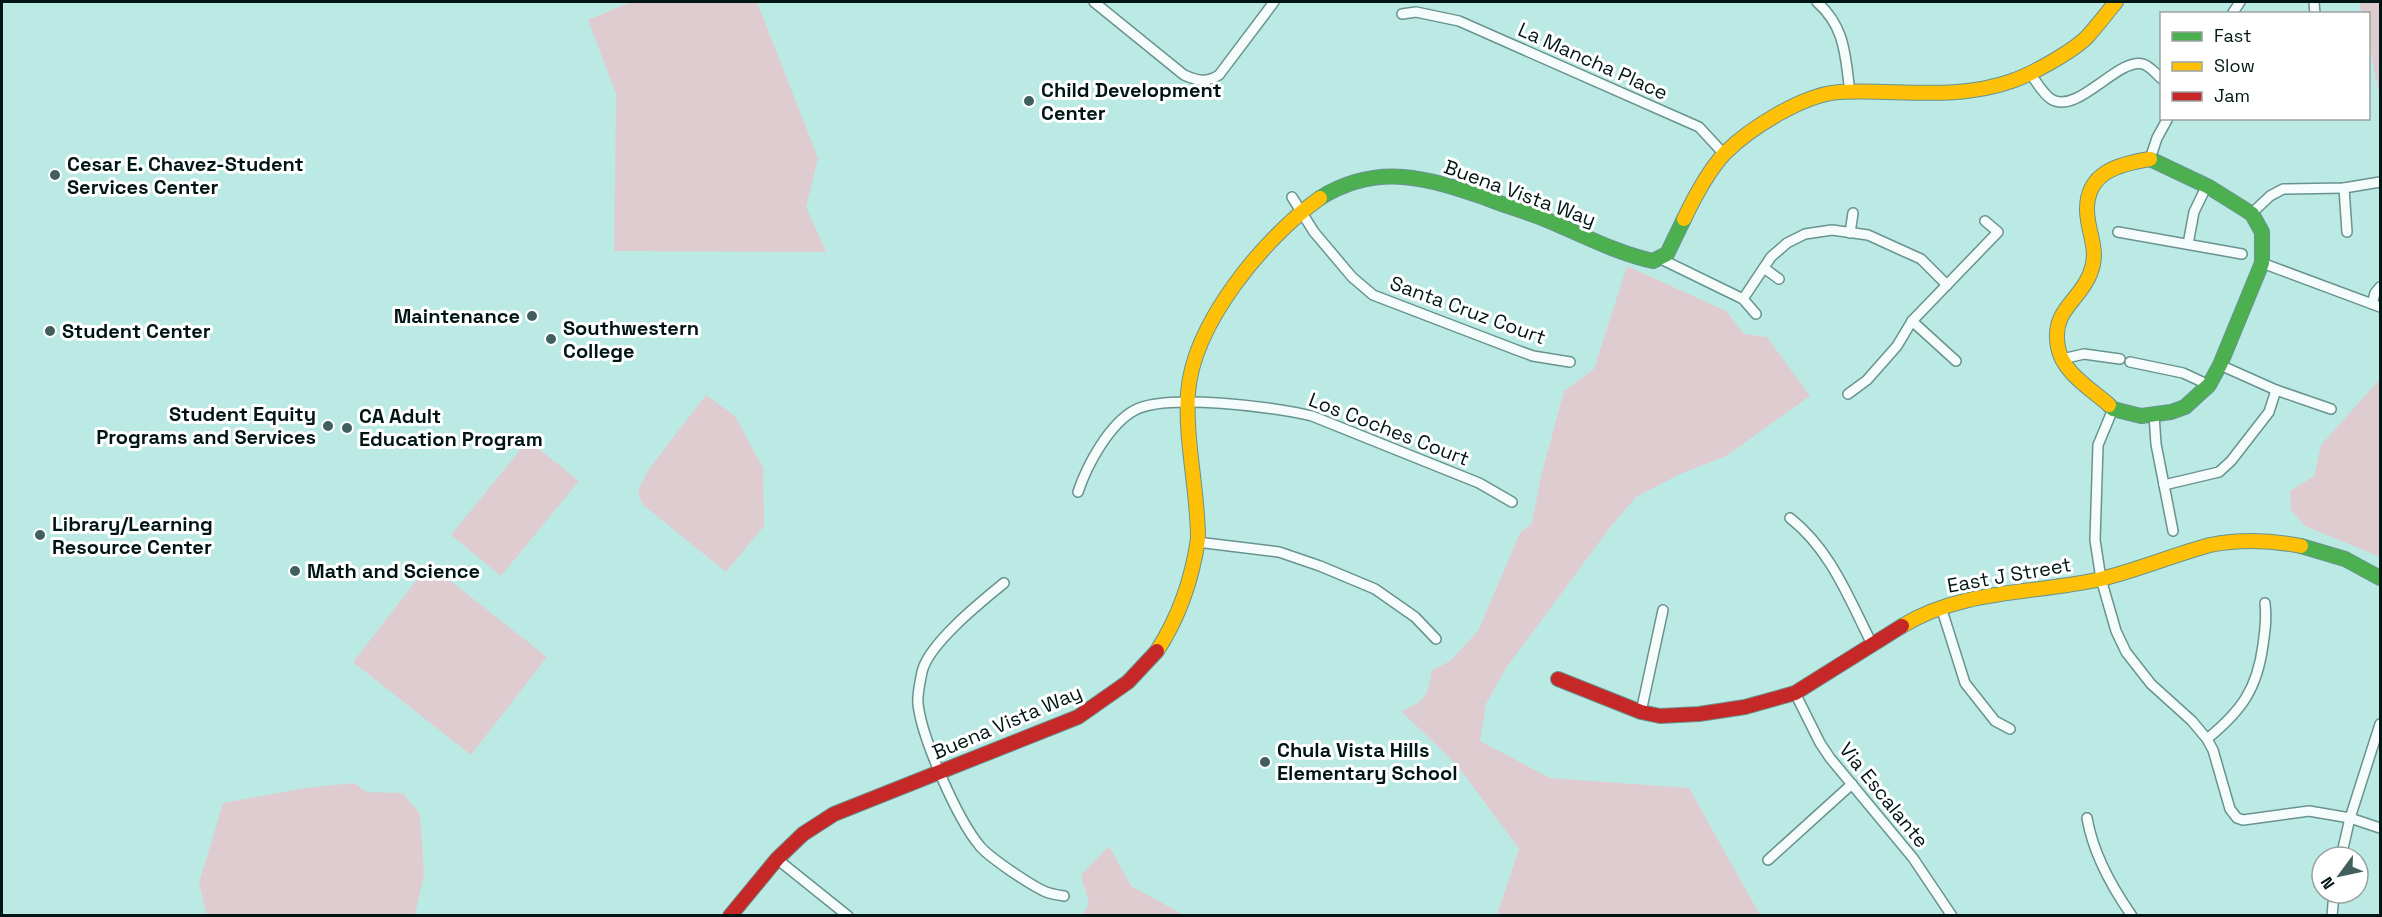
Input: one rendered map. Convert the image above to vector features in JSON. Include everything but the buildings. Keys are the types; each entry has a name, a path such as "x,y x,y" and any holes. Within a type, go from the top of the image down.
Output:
{"street":[{"path":"1094,2 1184,75 1200,82 1219,75 1274,2"},
{"path":"1817,2 1835,21 1843,38 1850,92"},
{"path":"1756,314 1743,299 1661,259 1667,254 1697,193 1724,154 1741,139 1798,102 1838,92 1941,94 1993,86 2030,73 2067,52 2086,38 2116,2"},
{"name":"La Mancha Place","path":"1402,14 1416,12 1461,22 1699,127 1724,154"},
{"path":"2030,73 2051,99 2060,102 2067,102 2080,95 2132,63 2145,64 2160,77"},
{"path":"2150,159 2157,138 2167,120"},
{"path":"2150,159 2207,185 2252,213 2258,221 2264,245 2262,263 2220,365 2209,385 2185,406 2171,412 2141,416 2113,409 2067,368 2058,349 2056,330 2066,306 2086,283 2091,272 2095,250 2087,211 2091,190 2108,169 2123,163 2150,159"},
{"name":"Buena Vista Way","path":"730,915 777,859 803,834 834,814 1078,717 1109,698 1145,666 1177,616 1189,583 1197,542 1198,522 1188,437 1188,403 1191,375 1205,333 1227,298 1265,250 1301,212 1329,193 1352,183 1385,176 1416,177 1445,183 1545,219 1646,260 1661,259"},
{"path":"2252,213 2270,196 2283,189 2344,188 2380,182"},
{"path":"2188,244 2194,212 2207,185"},
{"path":"2344,188 2347,232"},
{"name":"Santa Cruz Court","path":"1292,197 1314,232 1352,277 1373,295 1533,356 1570,362"},
{"path":"1850,233 1853,213"},
{"path":"1848,394 1867,380 1897,346 1912,321 1998,232 1985,220"},
{"path":"1743,299 1771,257 1787,243 1805,234 1832,230 1869,236 1921,259 1947,285"},
{"path":"2118,232 2242,254"},
{"path":"2262,263 2377,305 2375,293 2380,287"},
{"path":"1764,268 1779,279"},
{"path":"1912,321 1956,361"},
{"path":"2062,359 2084,354 2125,361 2183,373 2209,385"},
{"path":"2220,365 2276,390 2331,409"},
{"path":"2164,485 2219,472 2231,461 2269,412 2276,390"},
{"name":"Los Coches Court","path":"1078,492 1085,471 1096,452 1132,411 1148,404 1188,403 1275,408 1312,416 1479,483 1512,502"},
{"path":"2113,409 2098,445 2096,540 2101,579 2116,631 2126,652 2151,684 2192,721 2207,739 2213,750 2230,809 2237,818 2243,820 2308,810 2350,818 2380,828"},
{"path":"2154,415 2156,444 2173,531"},
{"path":"1790,518 1810,535 1826,555 1872,644"},
{"name":"East J Street","path":"1558,679 1641,712 1660,716 1699,714 1745,707 1795,693 1918,616 1941,607 1964,601 2101,579 2212,544 2245,541 2290,544 2342,558 2380,578"},
{"path":"1197,542 1279,552 1320,566 1375,589 1415,617 1436,639"},
{"path":"1004,583 954,626 927,660 922,671 918,702 922,727 961,820 980,848 1034,886 1048,893 1064,896"},
{"path":"2207,739 2235,714 2254,684 2260,667 2267,618 2265,603"},
{"path":"1941,607 1965,683 1995,721 2010,729"},
{"path":"1641,712 1663,610"},
{"name":"Via Escalante","path":"1795,693 1820,743 1913,858 1952,915"},
{"path":"2344,845 2380,724"},
{"path":"1768,860 1852,784"},
{"path":"2087,818 2092,843 2119,898 2132,915"},
{"path":"777,859 848,915"}],"shaded area":[{"path":"631,2 757,2 818,158 806,207 826,252 614,251 616,94 588,20"},
{"path":"2359,2 2380,2 2380,99 2370,49 2370,12 2362,12"},
{"path":"1627,266 1726,311 1744,334 1767,337 1810,396 1726,456 1680,474 1636,497 1612,525 1506,668 1486,704 1480,741 1550,778 1689,788 1760,915 1497,915 1519,849 1457,765 1401,711 1421,700 1427,692 1432,670 1450,661 1478,631 1520,533 1532,523 1541,476 1564,391 1594,369"},
{"path":"2380,379 2380,557 2305,526 2291,510 2290,491 2314,476 2321,445"},
{"path":"706,395 735,416 763,468 764,526 726,572 642,504 638,490 649,469"},
{"path":"528,440 579,481 501,576 451,535"},
{"path":"429,564 547,657 471,755 353,662"},
{"path":"354,783 367,792 403,793 420,814 424,875 415,915 207,915 199,883 223,803 305,788"},
{"path":"1109,846 1131,886 1184,915 1082,915 1089,904 1081,875"}],"traffic: fast":[{"path":"2109,405 2113,409 2141,416 2171,412 2185,407 2209,385 2220,365 2262,263 2262,232 2252,214 2209,187 2150,159"},
{"path":"1320,198 1341,187 1362,180 1383,177 1423,180 1444,184 1486,198 1547,220 1612,248 1653,261 1667,254 1684,219"},
{"path":"2301,546 2345,559 2380,578"}],"traffic: slow":[{"path":"1684,219 1707,176 1725,153 1748,133 1778,114 1810,99 1840,92 1969,91 2012,81 2051,62 2080,43 2116,2"},
{"path":"2109,405 2078,379 2065,364 2058,347 2058,324 2067,307 2085,284 2093,265 2094,250 2087,211 2092,187 2106,172 2116,167 2150,159"},
{"path":"1157,651 1184,598 1198,539 1188,393 1193,366 1203,338 1217,311 1255,258 1277,235 1320,198"},
{"path":"1902,626 1949,605 1999,594 2101,579 2210,545 2256,541 2301,546"}],"traffic: jam":[{"path":"1558,679 1641,712 1660,716 1699,714 1745,707 1795,693 1902,626"},
{"path":"730,916 777,859 803,834 834,814 1078,717 1128,682 1157,651"}],"place":[{"name":"Child Development Center","path":"1029,101"},
{"name":"Cesar E. Chavez-Student Services Center","path":"55,175"},
{"name":"Maintenance","path":"532,316"},
{"name":"Student Center","path":"50,331"},
{"name":"Southwestern College","path":"551,339"},
{"name":"Student Equity Programs and Services","path":"328,426"},
{"name":"CA Adult Education Program","path":"347,428"},
{"name":"Library/Learning Resource Center","path":"40,535"},
{"name":"Math and Science","path":"295,571"},
{"name":"Chula Vista Hills Elementary School","path":"1265,762"}]}
